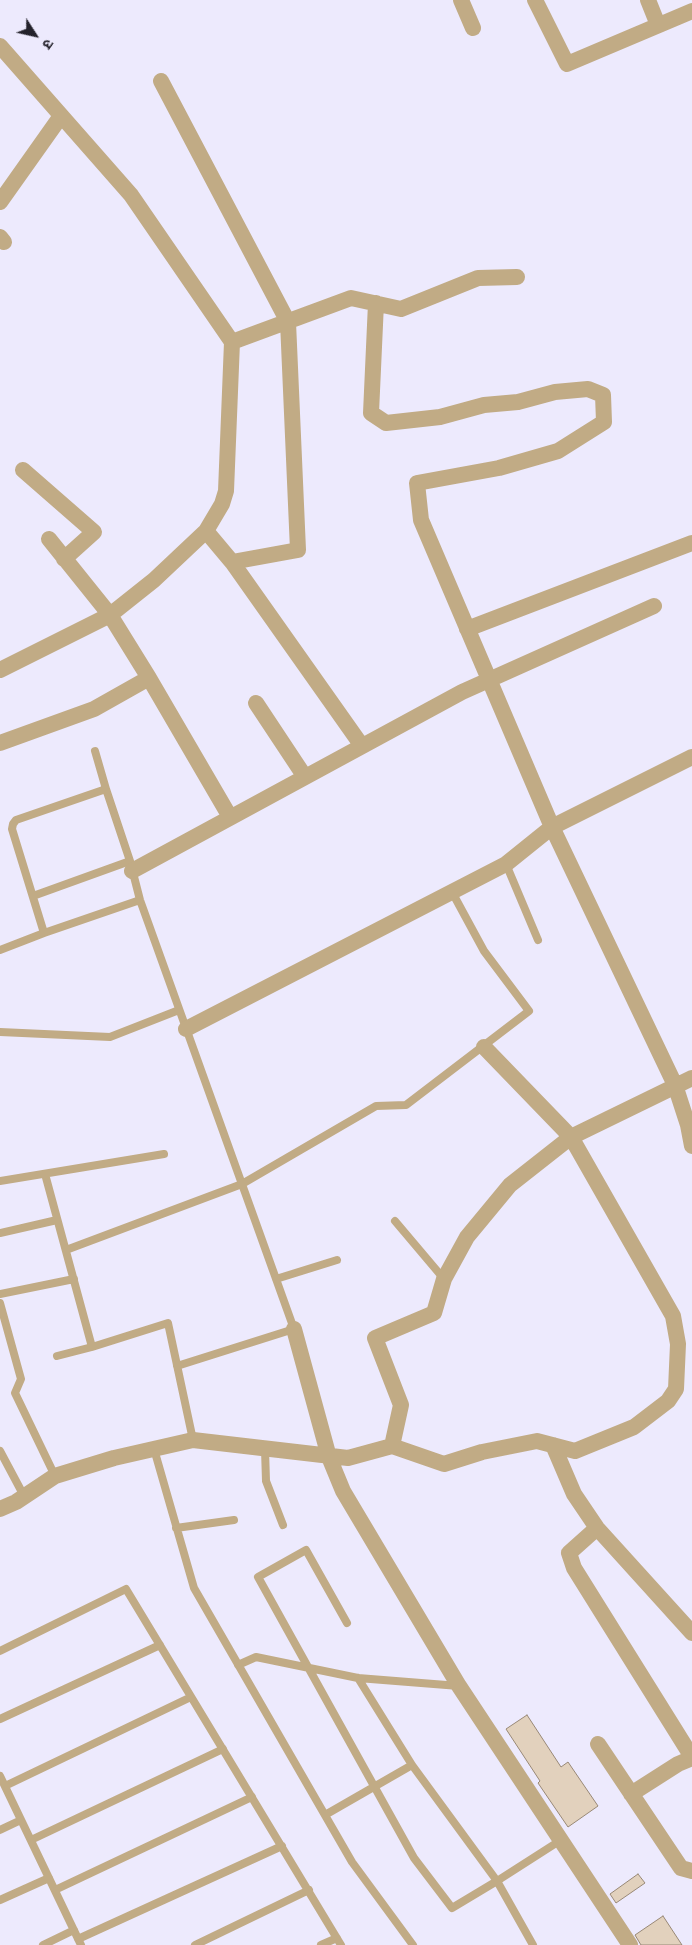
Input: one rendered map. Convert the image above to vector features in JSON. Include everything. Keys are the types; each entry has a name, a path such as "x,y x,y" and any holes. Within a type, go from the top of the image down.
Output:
{"street":[{"path":"461,0 474,28"},
{"path":"535,0 566,64 692,10"},
{"path":"648,0 658,25"},
{"path":"0,46 130,195 232,342 226,491 222,504 206,531 154,580 110,615 0,670"},
{"path":"160,82 288,322 298,550 232,562"},
{"path":"0,202 61,116"},
{"path":"232,342 351,298 401,309 478,278 517,277"},
{"path":"376,304 371,413 386,423 440,417 484,405 518,402 555,392 588,389 603,395 604,422 558,451 499,468 417,483 421,520 552,827 675,1086 688,1125 692,1146"},
{"path":"22,470 94,532 64,559"},
{"path":"206,531 232,562 362,746"},
{"path":"48,539 110,615 230,817"},
{"path":"467,629 692,543"},
{"path":"131,866 230,817 462,692 654,606"},
{"path":"0,743 94,709 149,678"},
{"path":"256,703 305,777"},
{"path":"186,1029 506,864 552,827 692,757"},
{"path":"0,1509 55,1476 114,1458 193,1440 348,1458 392,1446 444,1464 482,1452 537,1441 575,1451 634,1427 668,1401 676,1389 678,1344 673,1316 570,1137 484,1047"},
{"path":"392,1446 401,1405 375,1338 434,1313 444,1279 467,1237 510,1184 570,1137 692,1078"},
{"path":"294,1329 329,1457 343,1491 459,1686 630,1945"},
{"path":"553,1445 574,1494 597,1528 692,1633"},
{"path":"597,1528 569,1553 574,1568 692,1757 631,1794"},
{"path":"598,1744 681,1868 692,1871"}],"lane":[{"path":"95,751 140,900 294,1329 177,1366"},
{"path":"44,933 12,829 13,824 16,820 106,789"},
{"path":"506,864 538,940"},
{"path":"33,896 131,866"},
{"path":"66,1250 242,1184 376,1106 406,1105 529,1011 484,951 452,892"},
{"path":"0,950 140,900"},
{"path":"0,1032 110,1037 179,1010"},
{"path":"0,1181 164,1154"},
{"path":"45,1174 92,1347"},
{"path":"0,1233 57,1220"},
{"path":"395,1221 444,1279"},
{"path":"276,1279 337,1260"},
{"path":"0,1294 74,1279"},
{"path":"0,1303 21,1379 16,1393 55,1476"},
{"path":"57,1356 168,1323 193,1440"},
{"path":"154,1449 194,1588 352,1862 413,1945"},
{"path":"265,1449 266,1481 283,1525"},
{"path":"0,1450 24,1496"},
{"path":"176,1528 234,1520"},
{"path":"348,1623 306,1550 258,1577 414,1858 452,1908 561,1840"},
{"path":"0,1651 126,1589 341,1945"},
{"path":"0,1719 160,1645"},
{"path":"238,1665 256,1657 358,1678 459,1686"},
{"path":"358,1678 412,1766 497,1881 533,1945"},
{"path":"5,1786 191,1697"},
{"path":"31,1840 223,1749"},
{"path":"325,1815 412,1766"},
{"path":"0,1776 80,1942 282,1846"},
{"path":"55,1890 252,1797"},
{"path":"0,1830 21,1820"},
{"path":"0,1900 49,1878"},
{"path":"195,1945 309,1890"},
{"path":"43,1945 74,1930"},
{"path":"321,1945 337,1938"}],"building":[{"path":"527,1715 561,1767 568,1762 598,1806 568,1827 538,1783 540,1781 506,1729"},
{"path":"638,1874 645,1883 616,1903 610,1894"},
{"path":"663,1916 682,1945 641,1945 635,1935"}]}
